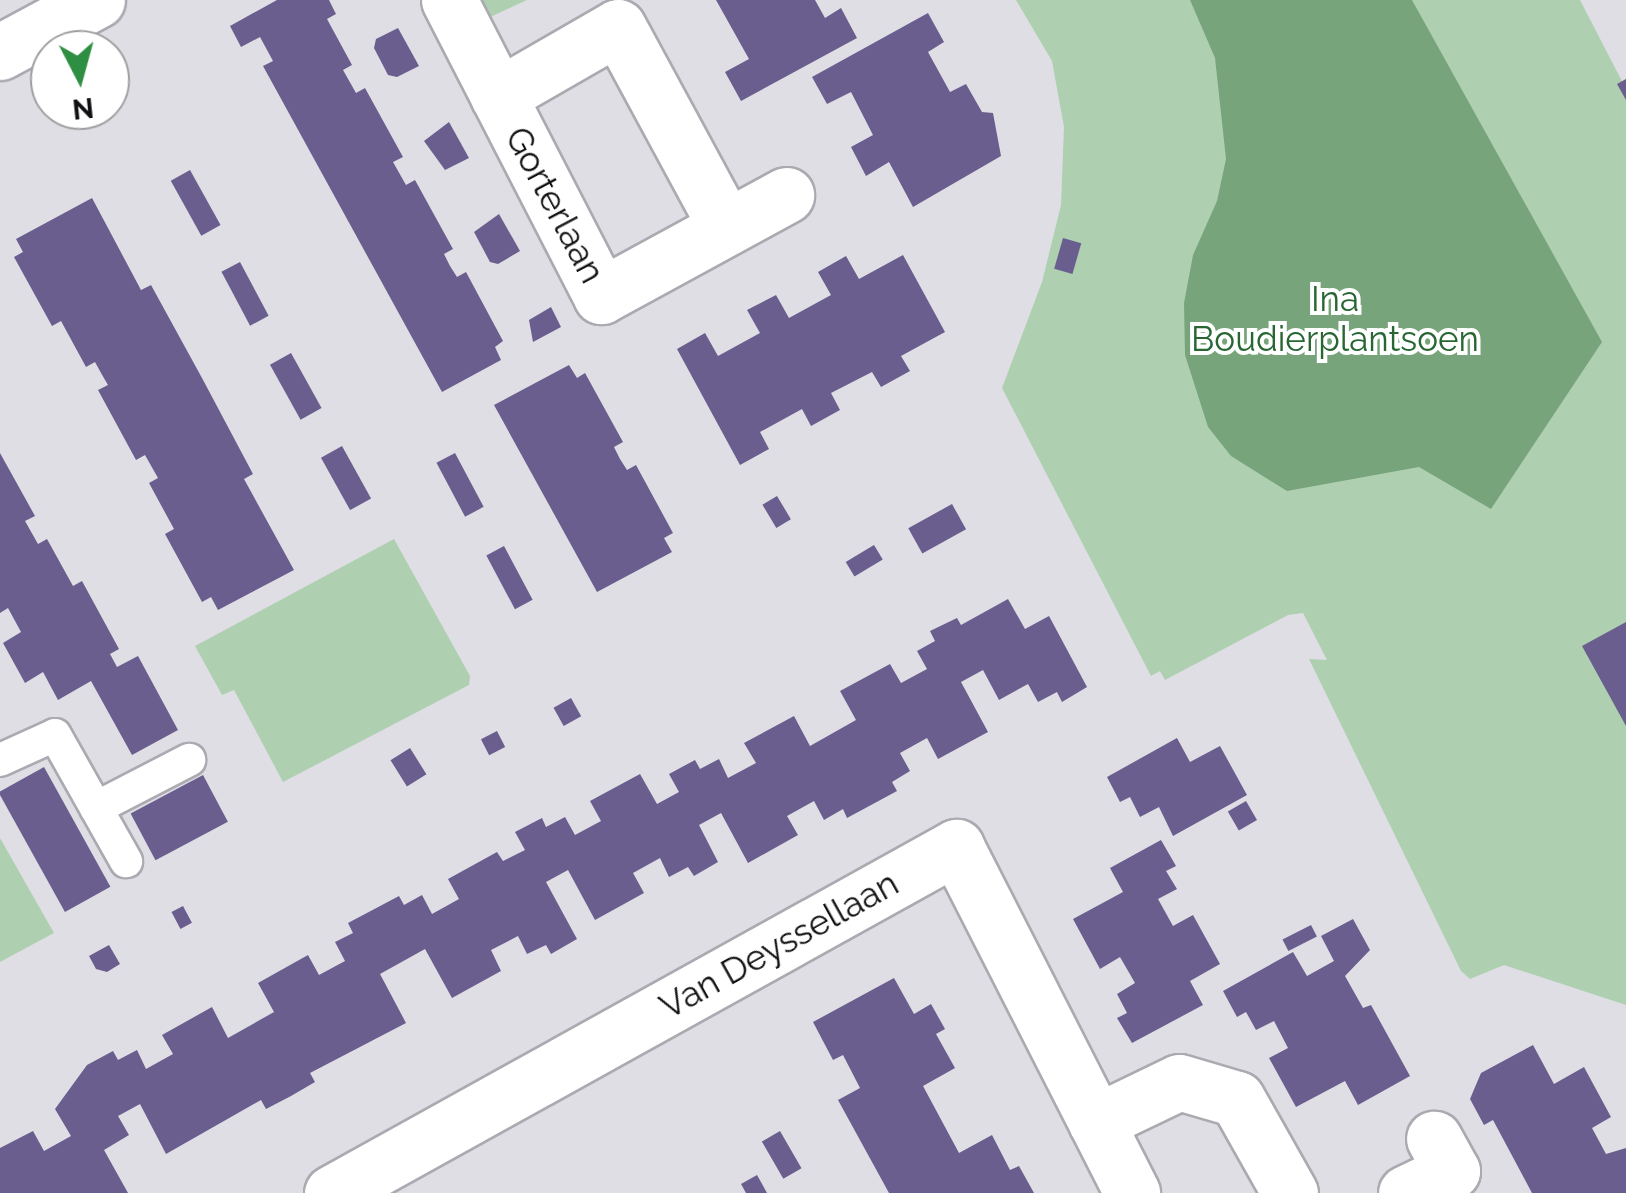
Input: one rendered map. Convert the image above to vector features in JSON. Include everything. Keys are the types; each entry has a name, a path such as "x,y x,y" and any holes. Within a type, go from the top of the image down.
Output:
{"street":[{"path":"0,52 97,0"},
{"name":"Gorterlaan","path":"449,0 601,296 786,195"},
{"name":"Gorterlaan","path":"498,96 618,28 726,228"},
{"name":"Van Deyssellaan","path":"332,1193 956,847 1132,1193"},
{"path":"1096,1122 1179,1082 1237,1099 1290,1193"},
{"path":"1406,1193 1452,1171 1434,1139"}],"lane":[{"path":"0,760 55,735 126,861"},
{"path":"96,808 189,760"}],"green space":[{"path":"479,0 527,0 488,18"},
{"name":"Ina Boudierplantsoen","path":"1016,0 1580,0 1626,89 1626,1005 1504,965 1470,979 1461,971 1309,659 1327,660 1303,613 1288,615 1165,680 1160,671 1151,676 1002,388 1042,282 1061,205 1064,127 1052,61"},
{"path":"394,539 470,676 469,685 283,782 234,690 222,695 195,646"},
{"path":"0,838 54,933 0,962"}],"shaded area":[{"path":"1190,0 1412,0 1602,342 1491,509 1419,467 1287,491 1231,456 1208,427 1185,355 1184,303 1193,255 1217,201 1226,159 1215,58"}],"building":[{"path":"277,0 329,0 336,14 327,19 352,65 343,70 356,93 365,88 403,157 393,162 406,185 415,180 453,249 444,254 450,266 457,277 466,272 503,341 495,347 501,360 442,392 263,66 273,61 260,37 241,47 230,26"},
{"path":"716,0 815,0 825,18 841,8 857,38 741,101 725,72 749,59"},
{"path":"928,13 944,42 928,52 950,92 966,84 982,112 993,113 1001,156 913,207 889,162 866,176 851,147 873,135 851,92 827,104 812,77"},
{"path":"398,28 419,66 397,77 388,75 374,48 376,39"},
{"path":"1626,79 1626,100 1617,84"},
{"path":"449,122 469,158 445,170 424,141"},
{"path":"190,170 221,225 201,236 171,181"},
{"path":"92,198 141,290 151,285 202,378 253,474 244,479 294,570 218,610 211,597 202,602 165,534 174,529 149,483 158,478 145,455 136,460 98,390 108,385 95,362 86,367 61,321 52,326 14,257 23,252 16,239"},
{"path":"499,214 520,251 498,264 490,262 474,232"},
{"path":"1063,238 1081,243 1072,274 1054,269"},
{"path":"903,255 945,332 901,356 910,371 881,387 872,372 831,393 840,410 811,426 802,409 760,432 769,449 740,465 677,349 705,333 718,356 760,333 747,310 776,295 789,318 831,295 818,272 846,256 859,279"},
{"path":"240,262 269,316 250,326 221,272"},
{"path":"551,307 561,327 533,342 529,320"},
{"path":"291,353 322,408 301,420 270,365"},
{"path":"569,365 577,378 585,373 623,442 614,447 620,459 627,470 636,465 673,533 664,538 672,552 597,592 494,405"},
{"path":"342,446 371,498 350,510 321,458"},
{"path":"0,453 35,516 25,521 38,544 47,539 73,586 82,581 119,649 110,654 117,667 138,656 178,730 132,755 91,681 58,700 43,672 25,683 3,643 21,632 8,608 0,613"},
{"path":"455,453 484,507 465,517 436,463"},
{"path":"777,496 791,519 776,528 762,505"},
{"path":"952,504 966,529 922,554 908,528"},
{"path":"874,545 883,560 854,577 846,562"},
{"path":"504,546 533,600 515,609 486,555"},
{"path":"1008,599 1025,629 1049,616 1087,687 1062,702 1057,692 1038,702 1028,684 999,700 983,670 961,682 988,732 938,759 927,738 900,753 910,771 892,782 897,791 847,818 843,809 824,820 814,801 787,816 798,835 748,863 721,813 699,825 718,862 694,876 688,867 669,877 660,858 633,873 644,893 595,920 568,870 546,882 577,939 551,954 546,945 527,954 518,936 491,950 501,971 452,998 425,949 380,974 406,1023 310,1073 315,1082 291,1096 266,1109 261,1100 166,1154 140,1104 118,1116 129,1135 104,1150 128,1193 0,1193 0,1148 33,1131 44,1151 71,1136 55,1109 87,1065 113,1051 118,1060 137,1050 146,1069 173,1054 162,1035 212,1007 228,1038 274,1012 258,983 308,955 319,975 345,961 335,942 353,933 348,923 399,896 404,905 422,895 432,914 459,899 448,879 497,852 503,861 525,850 515,832 542,818 546,827 565,817 575,835 601,821 590,801 640,774 657,804 679,792 669,774 695,760 700,769 719,759 728,778 756,763 744,743 794,716 810,746 856,720 840,691 890,664 901,683 927,669 917,651 935,641 930,631 957,618 961,625"},
{"path":"1626,622 1626,726 1582,646"},
{"path":"571,698 581,716 564,726 554,708"},
{"path":"497,731 505,747 489,755 481,739"},
{"path":"1177,738 1190,762 1220,746 1247,795 1173,836 1159,807 1140,817 1130,797 1120,802 1107,777"},
{"path":"410,748 426,774 407,786 390,760"},
{"path":"44,767 110,887 65,912 0,795"},
{"path":"203,775 228,822 155,860 131,813"},
{"path":"1246,801 1257,820 1239,831 1228,811"},
{"path":"1161,840 1176,866 1166,871 1177,889 1158,899 1173,926 1193,915 1220,964 1190,981 1203,1005 1132,1043 1117,1018 1127,1013 1117,994 1135,983 1120,957 1100,969 1073,919 1123,892 1110,868"},
{"path":"183,906 192,923 180,929 172,912"},
{"path":"1353,919 1370,950 1345,976 1363,1008 1371,1005 1410,1076 1358,1105 1345,1081 1296,1107 1269,1058 1288,1048 1274,1021 1256,1030 1246,1012 1237,1017 1223,991 1293,952 1307,976 1334,961 1321,936"},
{"path":"1311,925 1317,937 1288,951 1282,940"},
{"path":"109,945 120,964 107,972 96,969 89,956"},
{"path":"894,978 914,1014 931,1004 945,1029 936,1034 955,1068 923,1086 959,1153 992,1135 1010,1170 1019,1166 1034,1193 889,1193 838,1100 860,1088 843,1055 833,1060 813,1022"},
{"path":"1533,1045 1554,1084 1584,1067 1611,1117 1592,1128 1606,1154 1626,1148 1626,1193 1532,1193 1493,1120 1484,1125 1470,1099 1481,1073"},
{"path":"780,1131 802,1168 783,1179 762,1142"},
{"path":"757,1175 767,1193 746,1193 741,1184"}]}
